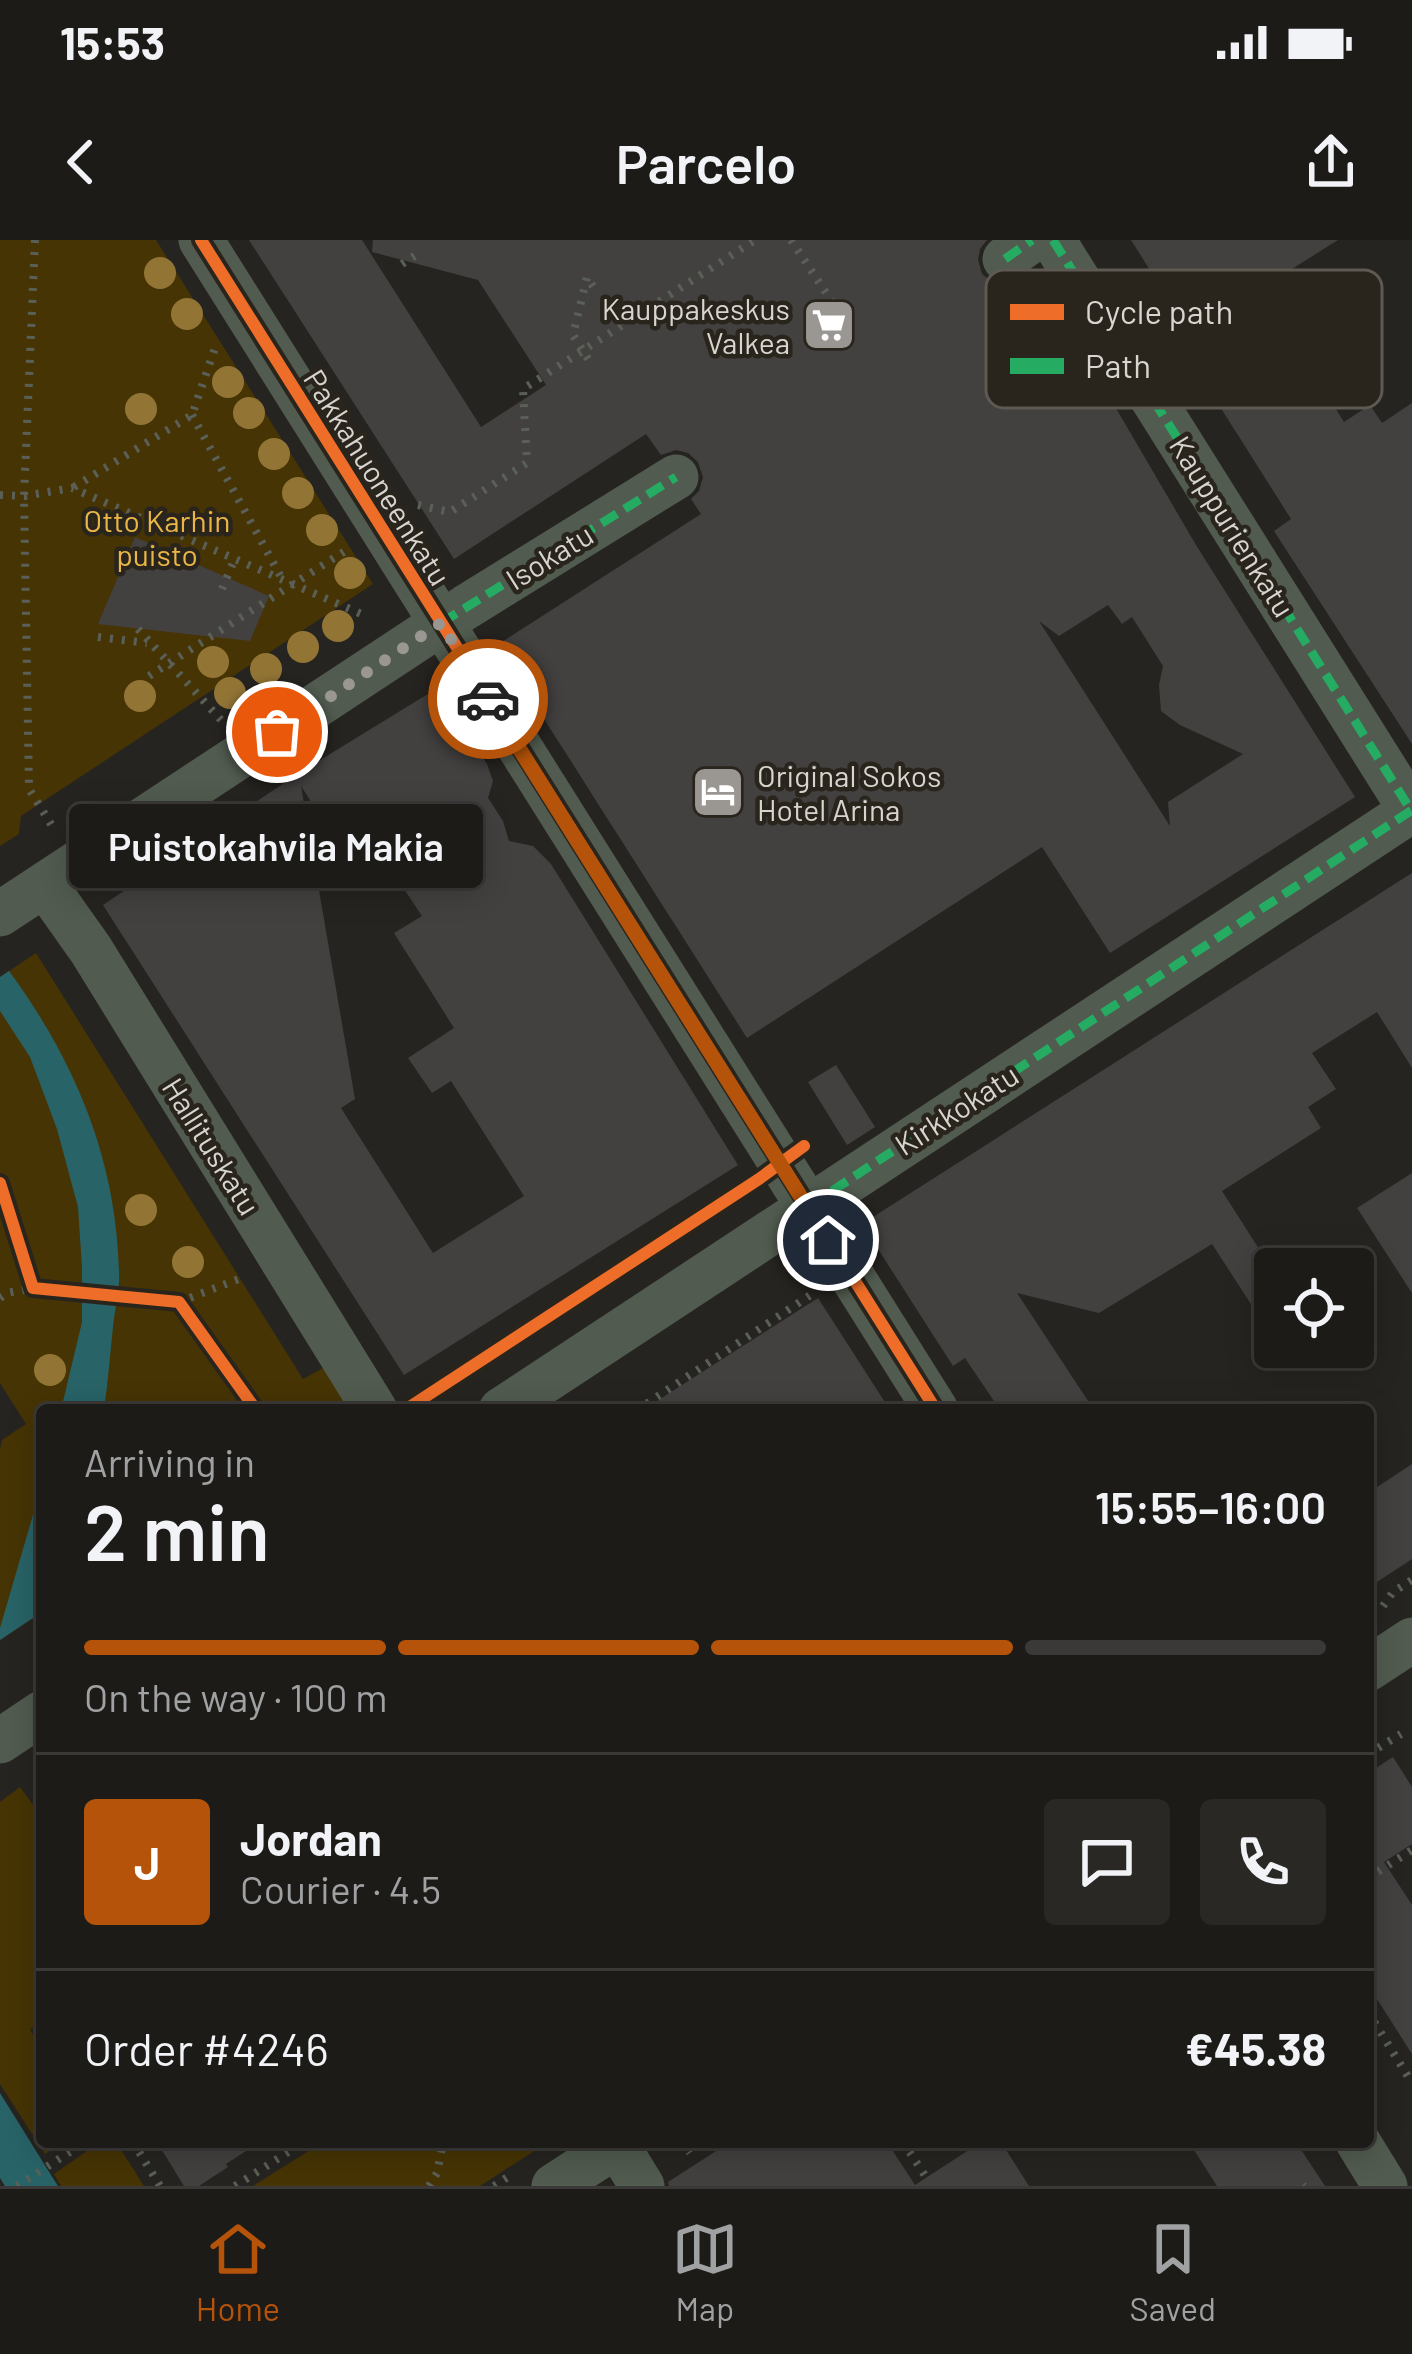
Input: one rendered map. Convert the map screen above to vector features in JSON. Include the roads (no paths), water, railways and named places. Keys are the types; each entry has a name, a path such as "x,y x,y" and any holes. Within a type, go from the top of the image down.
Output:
{"street":[{"name":"Pakkahuoneenkatu","path":"201,240 441,623 820,1200 848,1272 932,1404"},
{"name":"Kauppurienkatu","path":"1053,240 1072,270"},
{"name":"Kauppurienkatu","path":"1159,408 1412,811"},
{"name":"Isokatu","path":"45,885 233,738 441,623 676,477"},
{"name":"Kirkkokatu","path":"510,1404 1412,811"},
{"path":"0,914 45,885"},
{"name":"Hallituskatu","path":"45,885 103,970 370,1404"},
{"path":"1374,1665 1412,1640"},
{"path":"0,1741 36,1717"},
{"path":"554,2186 611,2148"},
{"path":"624,2148 659,2175"},
{"path":"1362,2148 1385,2186"}],"water":[{"path":"9,971 54,1040 88,1112 110,1189 119,1278 105,1404 62,1404 82,1322 78,1207 57,1129 30,1057 0,1011 0,977"},
{"path":"36,1505 36,1616 0,1640"},
{"path":"0,2093 58,2186 5,2186 0,2178"}],"place":[{"name":"Kauppakeskus Valkea","path":"829,325"},
{"name":"Puistokahvila Makia","path":"277,732"},
{"name":"Original Sokos Hotel Arina","path":"718,792"}],"park label":[{"name":"Otto Karhin puisto","path":"157,537"}]}
